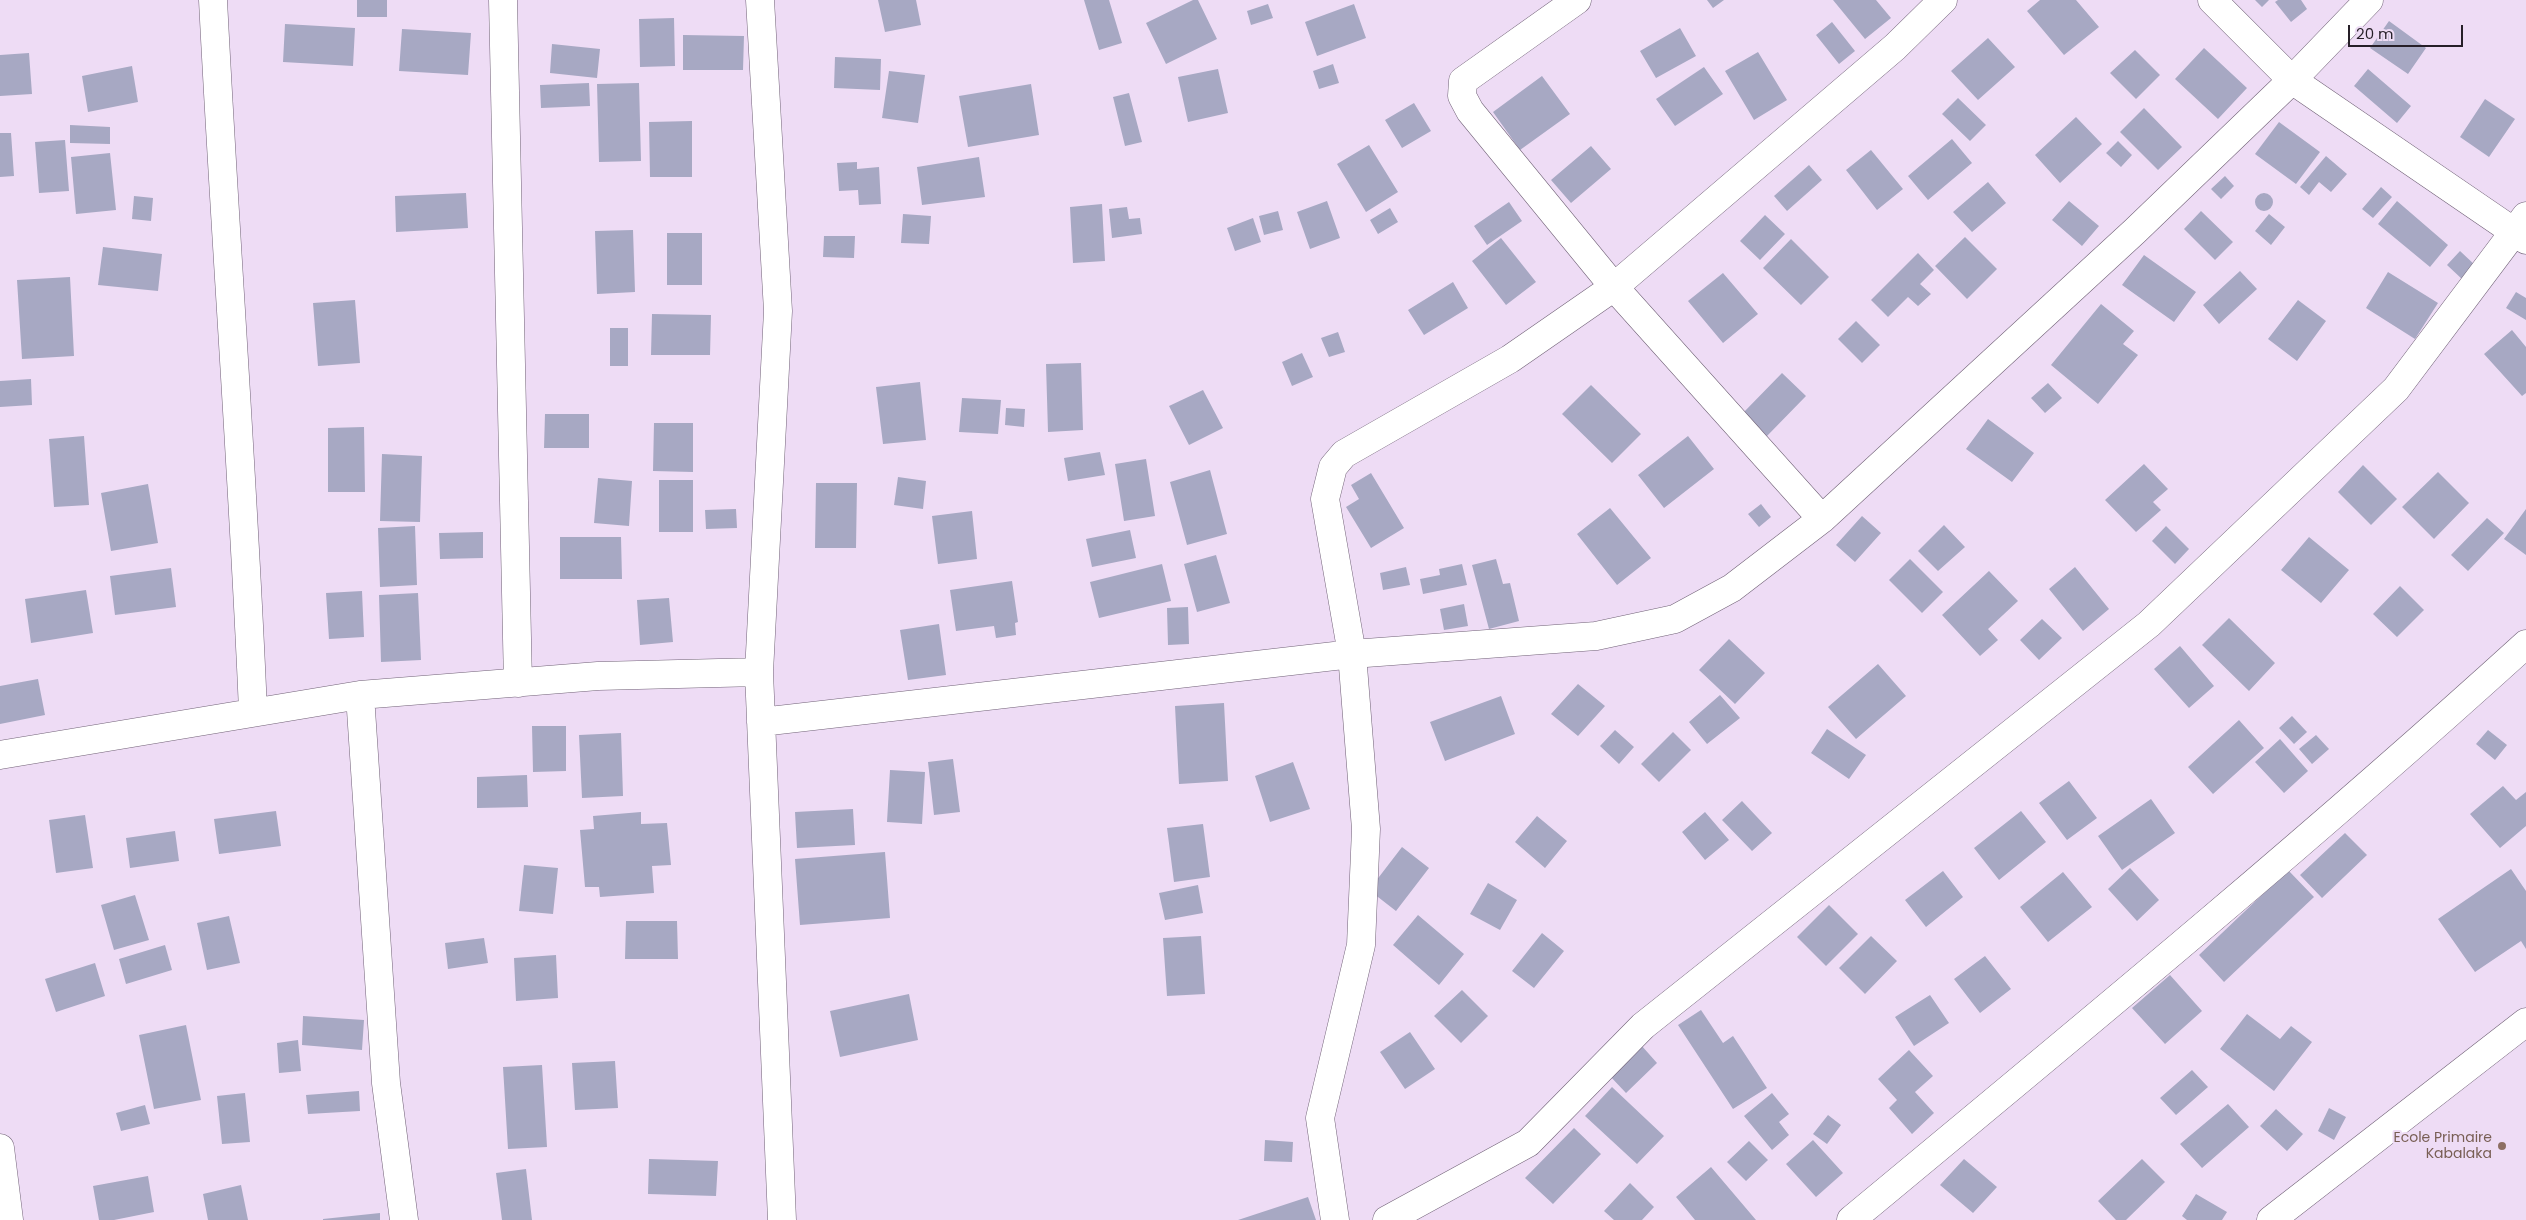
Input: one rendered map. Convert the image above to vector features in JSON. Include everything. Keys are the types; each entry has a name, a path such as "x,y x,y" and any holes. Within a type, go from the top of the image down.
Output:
{"street":[{"path":"212,0 222,189 246,541 253,712"},
{"path":"503,0 518,683"},
{"path":"760,0 778,311 759,672 782,1220"},
{"path":"1577,0 1463,81 1462,96 1470,111 1614,287 1822,519"},
{"path":"1335,1220 1320,1118 1361,945 1366,829 1352,654 1325,498 1333,467 1344,454 1510,359 1614,287 1895,47 1943,0"},
{"path":"1387,1220 1528,1144 1644,1026 2149,624 2396,389 2521,229 2292,80 2212,0"},
{"path":"761,722 1352,654 1596,636 1675,619 1732,588 1822,519 2135,231 2292,80 2369,0"},
{"path":"1850,1220 2077,1033 2387,770 2526,644"},
{"path":"0,755 360,695 598,676 759,672"},
{"path":"360,695 386,1083 404,1220"},
{"path":"2271,1220 2526,1022"},
{"path":"0,1148 9,1220"}],"building":[{"path":"357,0 387,0 387,17 357,17"},
{"path":"878,0 916,0 921,25 885,32"},
{"path":"1084,0 1109,0 1122,43 1099,50"},
{"path":"1193,0 1198,0 1217,39 1166,64 1146,23"},
{"path":"1707,0 1724,0 1713,8"},
{"path":"1833,0 1876,0 1891,18 1865,39"},
{"path":"2040,0 2076,0 2099,27 2064,55 2027,11"},
{"path":"2255,0 2269,0 2262,7"},
{"path":"2278,0 2301,0 2307,9 2291,22 2275,2"},
{"path":"1268,4 1273,18 1251,25 1247,11"},
{"path":"1354,4 1366,38 1317,56 1305,22"},
{"path":"674,18 675,66 640,67 639,19"},
{"path":"2389,21 2426,48 2408,74 2370,48"},
{"path":"1832,22 1855,51 1839,64 1816,35"},
{"path":"285,24 355,28 353,66 283,62"},
{"path":"1680,28 1696,56 1656,78 1640,51"},
{"path":"402,29 471,33 468,75 399,71"},
{"path":"683,35 744,36 743,70 683,70"},
{"path":"1988,38 2015,67 1978,100 1951,71"},
{"path":"552,44 600,49 597,78 550,73"},
{"path":"2204,48 2247,88 2218,119 2175,79"},
{"path":"2135,50 2160,75 2136,99 2110,73"},
{"path":"1758,52 1787,100 1754,120 1725,71"},
{"path":"29,53 32,94 0,96 0,55"},
{"path":"835,57 881,59 880,90 834,88"},
{"path":"1333,64 1339,83 1319,89 1313,71"},
{"path":"132,66 138,102 88,112 82,76"},
{"path":"1704,67 1723,94 1675,126 1656,99"},
{"path":"1218,69 1228,113 1188,122 1178,77"},
{"path":"2368,69 2411,106 2397,123 2354,86"},
{"path":"889,71 925,75 918,123 882,118"},
{"path":"1542,76 1570,114 1520,150 1493,112"},
{"path":"589,83 590,106 541,108 540,85"},
{"path":"639,83 641,161 599,162 597,84"},
{"path":"1031,84 1039,135 968,147 959,96"},
{"path":"1129,93 1142,142 1125,146 1113,97"},
{"path":"1958,98 1986,125 1970,141 1942,114"},
{"path":"2485,99 2515,119 2489,157 2460,137"},
{"path":"1414,103 1431,131 1402,148 1385,120"},
{"path":"2144,108 2182,147 2158,170 2120,132"},
{"path":"2076,117 2102,144 2060,183 2035,155"},
{"path":"692,121 692,177 650,177 649,122"},
{"path":"2279,122 2320,152 2296,184 2255,154"},
{"path":"70,125 110,127 110,144 70,143"},
{"path":"0,133 11,133 14,176 0,177"},
{"path":"1952,139 1972,163 1928,200 1908,176"},
{"path":"65,140 69,191 39,193 35,142"},
{"path":"2118,141 2132,155 2121,167 2106,153"},
{"path":"1369,145 1398,192 1366,212 1337,164"},
{"path":"1591,146 1611,169 1571,203 1551,180"},
{"path":"1871,150 1903,189 1877,210 1846,170"},
{"path":"110,153 116,210 76,214 71,157"},
{"path":"2326,156 2347,174 2331,192 2319,182 2309,195 2300,187"},
{"path":"979,157 985,197 922,205 917,167"},
{"path":"857,162 857,169 879,167 881,204 859,205 858,190 839,191 837,163"},
{"path":"1809,165 1822,180 1787,211 1774,196"},
{"path":"2225,176 2234,186 2221,199 2211,189"},
{"path":"1988,182 2006,203 1972,232 1953,212"},
{"path":"2381,187 2392,197 2373,218 2362,209"},
{"path":"466,193 468,228 396,232 395,196"},
{"path":"2264,193 2270,196 2273,202 2270,208 2264,211 2258,208 2255,202 2258,196"},
{"path":"134,196 153,198 151,221 132,219"},
{"path":"1327,201 1340,238 1310,249 1297,212"},
{"path":"2069,201 2099,226 2082,246 2052,220"},
{"path":"2397,201 2448,245 2430,267 2378,224"},
{"path":"1509,202 1522,221 1487,245 1474,226"},
{"path":"1102,204 1105,261 1073,263 1070,207"},
{"path":"1127,207 1129,219 1140,218 1142,234 1112,238 1109,209"},
{"path":"1390,208 1398,222 1378,234 1370,220"},
{"path":"1278,211 1283,230 1264,235 1259,216"},
{"path":"2201,211 2233,242 2215,260 2184,229"},
{"path":"903,214 931,216 929,244 901,243"},
{"path":"2269,214 2285,227 2271,245 2255,231"},
{"path":"1765,215 1785,234 1760,260 1740,241"},
{"path":"1253,218 1261,242 1235,251 1227,228"},
{"path":"633,230 635,292 597,294 595,231"},
{"path":"667,233 702,233 702,285 667,285"},
{"path":"824,236 855,236 854,258 823,257"},
{"path":"1965,237 1997,269 1967,299 1935,266"},
{"path":"1501,238 1536,282 1506,305 1472,261"},
{"path":"1791,239 1829,277 1801,305 1763,268"},
{"path":"103,247 162,254 158,291 98,285"},
{"path":"2460,251 2476,266 2463,280 2447,265"},
{"path":"1918,253 1934,270 1920,284 1931,294 1918,306 1908,297 1888,317 1871,300"},
{"path":"2144,255 2196,292 2174,322 2122,285"},
{"path":"2240,271 2257,289 2219,324 2203,305"},
{"path":"2388,272 2438,303 2415,339 2366,308"},
{"path":"1723,273 1758,314 1723,343 1688,301"},
{"path":"70,277 74,356 22,359 17,280"},
{"path":"1453,282 1468,308 1424,335 1408,310"},
{"path":"2516,292 2526,298 2526,320 2506,308"},
{"path":"355,300 360,363 318,366 313,303"},
{"path":"2298,300 2326,321 2297,361 2268,339"},
{"path":"2101,304 2134,331 2123,344 2138,355 2098,404 2051,365"},
{"path":"652,314 711,315 710,355 651,355"},
{"path":"1856,321 1880,345 1862,363 1838,339"},
{"path":"610,328 628,328 628,366 610,366"},
{"path":"2512,330 2526,347 2526,393 2522,396 2484,354"},
{"path":"1338,332 1345,352 1329,357 1321,338"},
{"path":"1302,353 1313,377 1292,386 1282,362"},
{"path":"1081,363 1083,430 1048,432 1046,364"},
{"path":"1782,373 1806,396 1767,436 1743,413"},
{"path":"31,379 32,405 0,407 0,381"},
{"path":"920,382 926,440 883,444 876,387"},
{"path":"2048,383 2062,398 2045,413 2031,398"},
{"path":"1591,385 1641,434 1612,463 1562,414"},
{"path":"1203,390 1223,428 1189,445 1169,406"},
{"path":"962,398 1001,400 998,434 959,432"},
{"path":"1006,408 1025,409 1024,427 1005,425"},
{"path":"545,414 589,414 589,448 544,448"},
{"path":"1988,419 2034,453 2012,482 1966,449"},
{"path":"654,423 693,423 693,472 653,471"},
{"path":"364,427 365,492 328,492 328,428"},
{"path":"84,436 89,505 54,507 49,439"},
{"path":"1688,436 1714,469 1664,508 1638,475"},
{"path":"1100,452 1105,475 1068,481 1064,458"},
{"path":"382,454 422,456 420,522 380,521"},
{"path":"1146,459 1155,516 1124,521 1115,464"},
{"path":"2144,464 2168,489 2153,502 2161,510 2136,532 2105,500"},
{"path":"2363,465 2397,499 2371,525 2338,492"},
{"path":"1210,470 1227,534 1187,545 1170,482"},
{"path":"2438,472 2469,503 2434,539 2402,507"},
{"path":"1371,473 1404,528 1371,548 1346,507 1359,499 1351,485"},
{"path":"898,477 926,481 923,509 894,505"},
{"path":"598,478 632,481 629,526 594,523"},
{"path":"659,480 693,480 693,532 659,532"},
{"path":"816,483 857,483 856,548 815,548"},
{"path":"148,484 158,543 111,551 101,493"},
{"path":"1761,504 1771,517 1759,527 1748,514"},
{"path":"1610,508 1651,558 1617,585 1577,534"},
{"path":"736,509 737,528 706,529 705,510"},
{"path":"2526,509 2526,555 2504,539"},
{"path":"972,511 977,559 938,564 932,516"},
{"path":"1862,516 1881,533 1855,562 1836,545"},
{"path":"2487,518 2504,533 2468,571 2451,555"},
{"path":"1944,525 1965,547 1938,571 1918,551"},
{"path":"415,526 417,585 380,587 378,528"},
{"path":"2166,526 2189,549 2175,564 2152,541"},
{"path":"1130,530 1136,558 1092,567 1086,539"},
{"path":"483,532 483,558 440,559 439,533"},
{"path":"560,537 621,537 622,579 560,579"},
{"path":"2309,537 2349,570 2321,603 2281,570"},
{"path":"1216,555 1230,603 1197,612 1184,564"},
{"path":"1496,559 1503,584 1510,583 1519,621 1489,629 1472,565"},
{"path":"1910,559 1943,592 1922,613 1889,580"},
{"path":"1162,564 1171,601 1099,618 1090,582"},
{"path":"1462,564 1467,585 1423,594 1420,579 1440,575 1439,569"},
{"path":"1406,567 1410,585 1383,590 1380,573"},
{"path":"2075,567 2109,609 2083,631 2049,589"},
{"path":"171,568 176,607 115,615 110,576"},
{"path":"1989,571 2018,601 1988,629 1998,640 1980,656 1942,615"},
{"path":"1012,581 1018,622 1015,623 1016,635 996,638 994,626 956,631 950,590"},
{"path":"2400,586 2424,610 2397,637 2373,614"},
{"path":"86,590 93,633 31,643 25,599"},
{"path":"362,591 364,637 329,639 326,593"},
{"path":"418,593 421,660 381,662 379,595"},
{"path":"669,598 673,642 640,645 637,600"},
{"path":"1464,604 1468,626 1444,630 1440,609"},
{"path":"1188,607 1189,644 1168,645 1167,608"},
{"path":"2229,618 2275,663 2249,691 2202,645"},
{"path":"2042,619 2062,638 2039,660 2020,640"},
{"path":"939,624 946,675 908,680 900,630"},
{"path":"1729,639 1765,673 1735,704 1699,670"},
{"path":"2180,646 2214,686 2189,708 2154,669"},
{"path":"1878,664 1906,696 1856,739 1828,707"},
{"path":"38,679 45,715 0,724 0,686"},
{"path":"1578,684 1605,706 1578,736 1551,714"},
{"path":"1720,695 1740,718 1707,744 1689,722"},
{"path":"1501,696 1515,734 1445,761 1430,722"},
{"path":"1224,703 1228,781 1179,784 1175,706"},
{"path":"2292,716 2307,732 2294,744 2279,728"},
{"path":"2239,720 2264,748 2213,794 2188,767"},
{"path":"532,726 566,726 566,771 533,772"},
{"path":"1827,729 1866,755 1849,779 1811,753"},
{"path":"1615,730 1634,747 1619,764 1600,746"},
{"path":"2488,730 2507,745 2495,760 2476,744"},
{"path":"1673,732 1691,750 1659,782 1641,764"},
{"path":"621,733 623,796 582,798 579,735"},
{"path":"2316,735 2329,749 2312,764 2299,749"},
{"path":"2280,739 2308,771 2284,793 2255,762"},
{"path":"953,759 960,812 934,815 928,762"},
{"path":"1293,762 1310,809 1270,822 1255,776"},
{"path":"890,770 925,772 922,824 887,822"},
{"path":"527,775 528,807 477,808 477,777"},
{"path":"2069,781 2097,818 2067,840 2039,803"},
{"path":"2503,786 2516,800 2526,792 2526,826 2500,848 2470,814"},
{"path":"2151,799 2175,833 2122,870 2098,836"},
{"path":"1742,801 1772,833 1752,851 1722,820"},
{"path":"853,809 855,845 797,848 795,812"},
{"path":"276,811 281,846 219,854 214,819"},
{"path":"2021,811 2046,842 1999,880 1974,848"},
{"path":"641,812 641,824 667,823 671,865 652,866 654,893 600,897 599,887 585,887 580,830 594,829 593,816"},
{"path":"1705,812 1729,840 1705,860 1682,832"},
{"path":"85,815 93,868 56,873 49,820"},
{"path":"1537,816 1567,841 1545,868 1515,842"},
{"path":"1203,824 1210,877 1174,882 1167,828"},
{"path":"175,831 179,861 130,868 126,838"},
{"path":"2345,833 2367,855 2322,898 2300,875"},
{"path":"1402,847 1429,868 1396,911 1369,890"},
{"path":"885,852 890,918 800,925 795,859"},
{"path":"524,865 558,868 553,914 519,911"},
{"path":"2130,868 2159,900 2137,921 2108,889"},
{"path":"2511,869 2526,891 2526,949 2521,941 2475,972 2438,919"},
{"path":"2288,870 2314,897 2224,982 2199,955"},
{"path":"1943,871 1963,897 1926,927 1905,900"},
{"path":"2063,872 2092,907 2048,942 2020,907"},
{"path":"1488,883 1517,900 1500,930 1470,914"},
{"path":"1198,885 1203,913 1165,920 1159,893"},
{"path":"135,895 149,940 114,950 101,905"},
{"path":"1829,905 1858,934 1826,966 1797,937"},
{"path":"1418,915 1464,954 1439,985 1393,945"},
{"path":"229,916 240,963 207,970 197,923"},
{"path":"626,921 677,921 678,959 625,959"},
{"path":"1542,933 1564,951 1534,988 1512,971"},
{"path":"1201,936 1205,994 1167,996 1163,938"},
{"path":"1871,936 1897,961 1865,994 1839,968"},
{"path":"484,938 488,963 448,969 445,943"},
{"path":"165,945 172,970 126,984 119,959"},
{"path":"556,955 558,998 516,1001 514,958"},
{"path":"1985,956 2011,989 1980,1013 1954,979"},
{"path":"95,963 105,996 56,1012 45,979"},
{"path":"2170,975 2202,1011 2165,1044 2132,1008"},
{"path":"1462,990 1488,1016 1461,1043 1434,1016"},
{"path":"909,994 918,1040 840,1057 830,1011"},
{"path":"1930,995 1949,1023 1914,1046 1895,1017"},
{"path":"1701,1010 1723,1043 1733,1036 1767,1088 1733,1109 1678,1025"},
{"path":"2247,1014 2280,1039 2291,1026 2312,1042 2274,1091 2220,1049"},
{"path":"303,1016 364,1020 362,1050 302,1045"},
{"path":"186,1025 201,1100 154,1109 139,1035"},
{"path":"1410,1032 1435,1069 1405,1089 1380,1052"},
{"path":"298,1040 301,1071 279,1073 277,1043"},
{"path":"1641,1045 1657,1063 1626,1093 1609,1075"},
{"path":"1909,1050 1933,1076 1915,1092 1934,1113 1912,1134 1889,1108 1897,1100 1878,1079"},
{"path":"615,1061 618,1108 575,1110 572,1063"},
{"path":"542,1065 547,1147 508,1149 503,1067"},
{"path":"2192,1070 2208,1087 2176,1115 2160,1098"},
{"path":"1612,1087 1664,1136 1637,1164 1585,1116"},
{"path":"359,1091 360,1111 308,1114 306,1095"},
{"path":"245,1093 250,1142 222,1144 217,1096"},
{"path":"1772,1093 1789,1114 1779,1122 1789,1135 1772,1150 1744,1116"},
{"path":"2228,1104 2249,1127 2202,1168 2180,1144"},
{"path":"145,1105 150,1124 121,1131 116,1113"},
{"path":"2329,1108 2346,1117 2334,1140 2318,1131"},
{"path":"2276,1109 2303,1134 2287,1151 2260,1126"},
{"path":"1828,1115 1841,1125 1827,1144 1813,1134"},
{"path":"1574,1128 1601,1154 1553,1204 1525,1178"},
{"path":"1265,1140 1293,1142 1292,1162 1264,1161"},
{"path":"1813,1140 1843,1173 1816,1197 1786,1164"},
{"path":"1749,1141 1768,1160 1746,1181 1727,1162"},
{"path":"649,1159 718,1161 716,1196 648,1194"},
{"path":"1964,1159 1997,1187 1973,1213 1940,1185"},
{"path":"2142,1159 2165,1182 2126,1220 2116,1220 2098,1201"},
{"path":"1711,1167 1756,1220 1695,1220 1676,1197"},
{"path":"526,1169 532,1220 502,1220 496,1173"},
{"path":"148,1176 154,1212 114,1220 99,1220 93,1186"},
{"path":"1630,1183 1654,1207 1642,1220 1614,1220 1604,1211"},
{"path":"241,1185 248,1220 208,1220 203,1194"},
{"path":"2196,1194 2227,1212 2222,1220 2187,1220 2182,1216"},
{"path":"1308,1197 1316,1220 1238,1220"},
{"path":"380,1213 380,1220 323,1220 323,1219"}],"place":[{"name":"Ecole Primaire Kabalaka","path":"2502,1146"}]}
